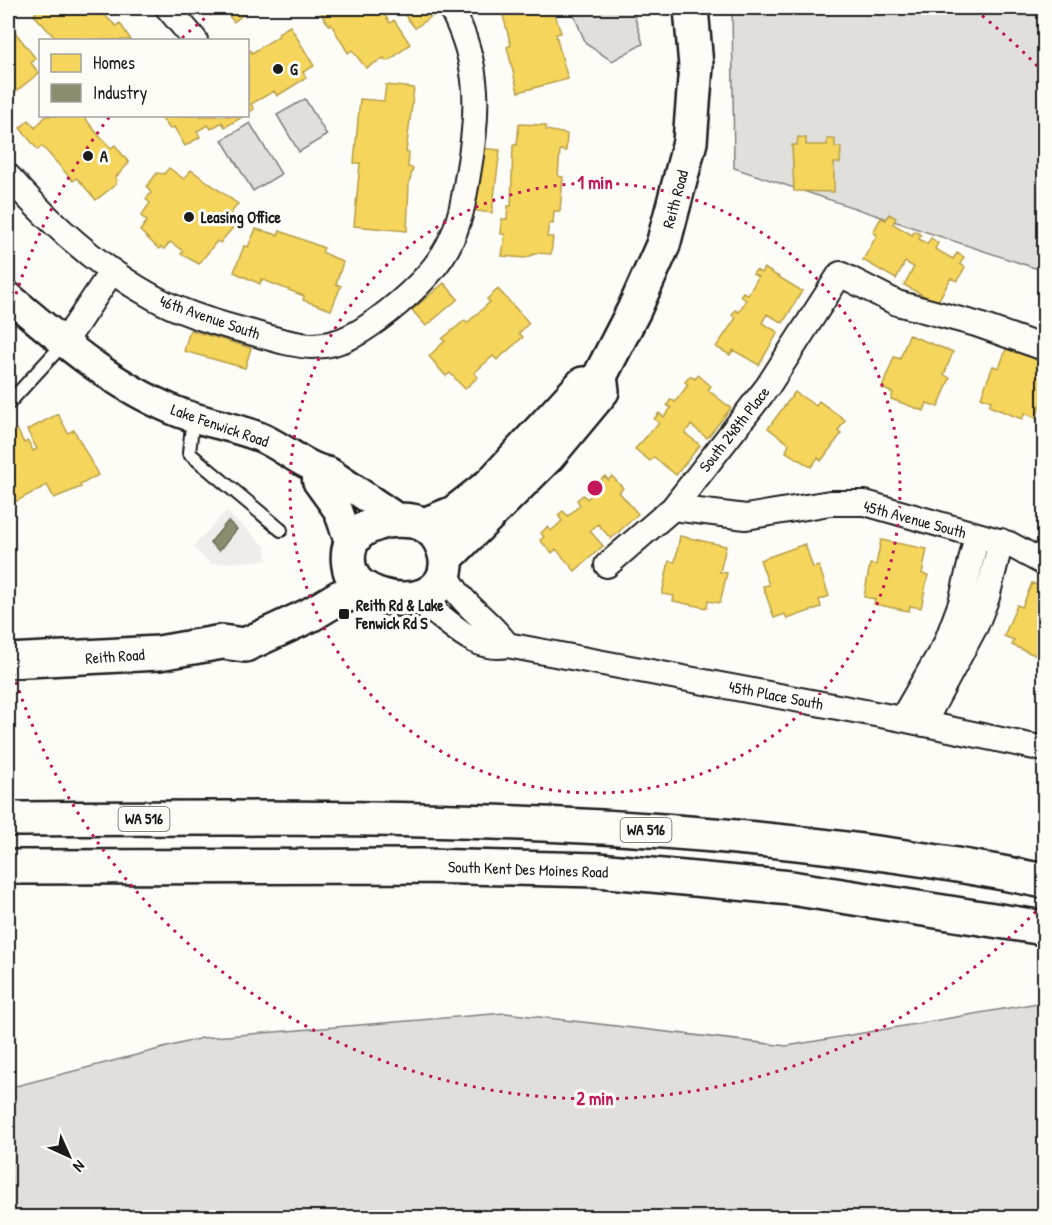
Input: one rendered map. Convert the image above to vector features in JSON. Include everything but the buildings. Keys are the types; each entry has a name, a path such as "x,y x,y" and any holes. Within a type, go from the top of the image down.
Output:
{"main road":[{"name":"Reith Road","path":"8,661 159,653 222,642 245,645 310,615 340,597 373,592 384,598 411,598 435,589 446,565 576,425 602,391 600,376 634,310 663,244 690,142 696,66 691,8"},
{"path":"222,642 234,625 314,589 349,551 356,536 371,525 412,522 454,513 474,499 491,484 588,378 600,376"},
{"path":"412,522 443,545 446,565"},
{"path":"349,551 349,567 358,584 373,592"},
{"name":"WA 516","path":"8,819 561,823 769,839 862,850 1044,881"},
{"name":"South Kent Des Moines Road","path":"8,867 422,866 598,870 791,888 1044,928"}],"street":[{"path":"168,8 194,39"},
{"name":"46th Avenue South","path":"8,176 59,228 112,271 155,298 216,323 280,341 313,346 343,340 357,334 415,288 447,249 464,201 475,135 477,99 470,50 451,8"},
{"path":"64,343 112,271"},
{"name":"South 248th Place","path":"607,566 673,508 768,387 840,274 897,303 976,324 1044,348"},
{"name":"Lake Fenwick Road","path":"8,296 64,343 116,381 160,404 193,417 263,438 317,470 329,472 412,522"},
{"path":"317,470 317,481 338,510 349,551"},
{"name":"45th Avenue South","path":"673,508 746,517 830,503 865,504 1001,541 1044,563"},
{"path":"912,721 961,603 977,535"},
{"path":"912,721 976,625 987,597 1001,541"},
{"path":"446,565 460,598 498,633 507,645"},
{"name":"45th Place South","path":"411,598 433,609 456,629 480,644 494,648 507,645 912,721 1044,749"}],"lane":[{"path":"9,401 64,343"},
{"path":"193,417 189,453 280,530"}],"shaded area":[{"path":"571,8 632,8 643,44 612,61 586,44"},
{"path":"732,8 1044,8 1044,271 734,168"},
{"path":"305,99 327,135 299,152 277,115"},
{"path":"250,123 281,174 253,191 222,140"},
{"path":"226,511 265,546 267,560 211,564 193,547"},
{"path":"1044,1002 1044,1217 8,1217 8,1088 202,1038 505,1013 787,1046"}],"place":[{"name":"G","path":"278,69"},
{"name":"A","path":"88,156"},
{"name":"Leasing Office","path":"189,217"},
{"name":"Reith Rd & Lake Fenwick Rd S","path":"344,614"}]}
